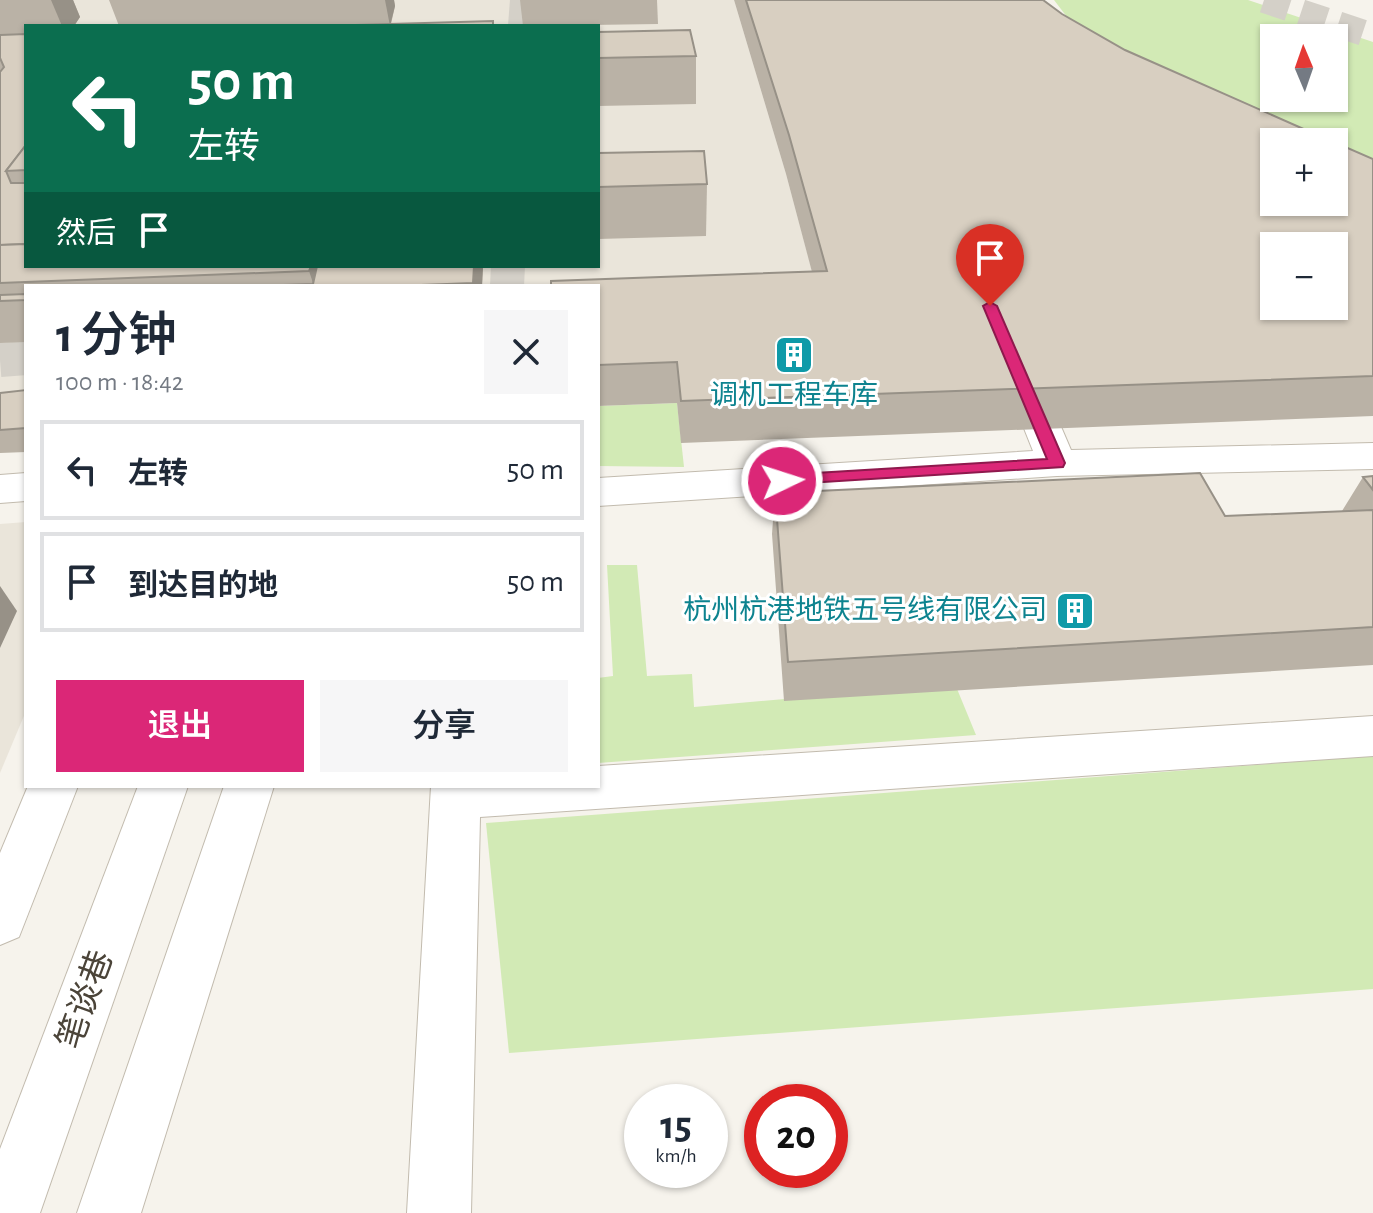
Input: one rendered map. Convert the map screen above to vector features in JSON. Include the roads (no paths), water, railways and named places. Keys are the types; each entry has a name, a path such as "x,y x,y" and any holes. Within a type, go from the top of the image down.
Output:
{"street":[{"path":"1007,341 1057,463"},
{"path":"600,492 1057,463 1373,456"},
{"path":"0,489 24,487"},
{"path":"600,782 1373,736"},
{"path":"0,919 52,788"},
{"name":"笔谈巷","path":"8,1213 162,788"},
{"path":"109,1213 248,788"},
{"path":"439,1213 456,791 506,788"}],"tunnel":[{"path":"521,24 523,0"},
{"path":"1264,0 1373,36"},
{"path":"507,284 508,268"},
{"path":"0,360 24,358"}],"place":[{"name":"调机工程车库","path":"794,355"},
{"name":"杭州杭港地铁五号线有限公司","path":"1075,611"}]}
